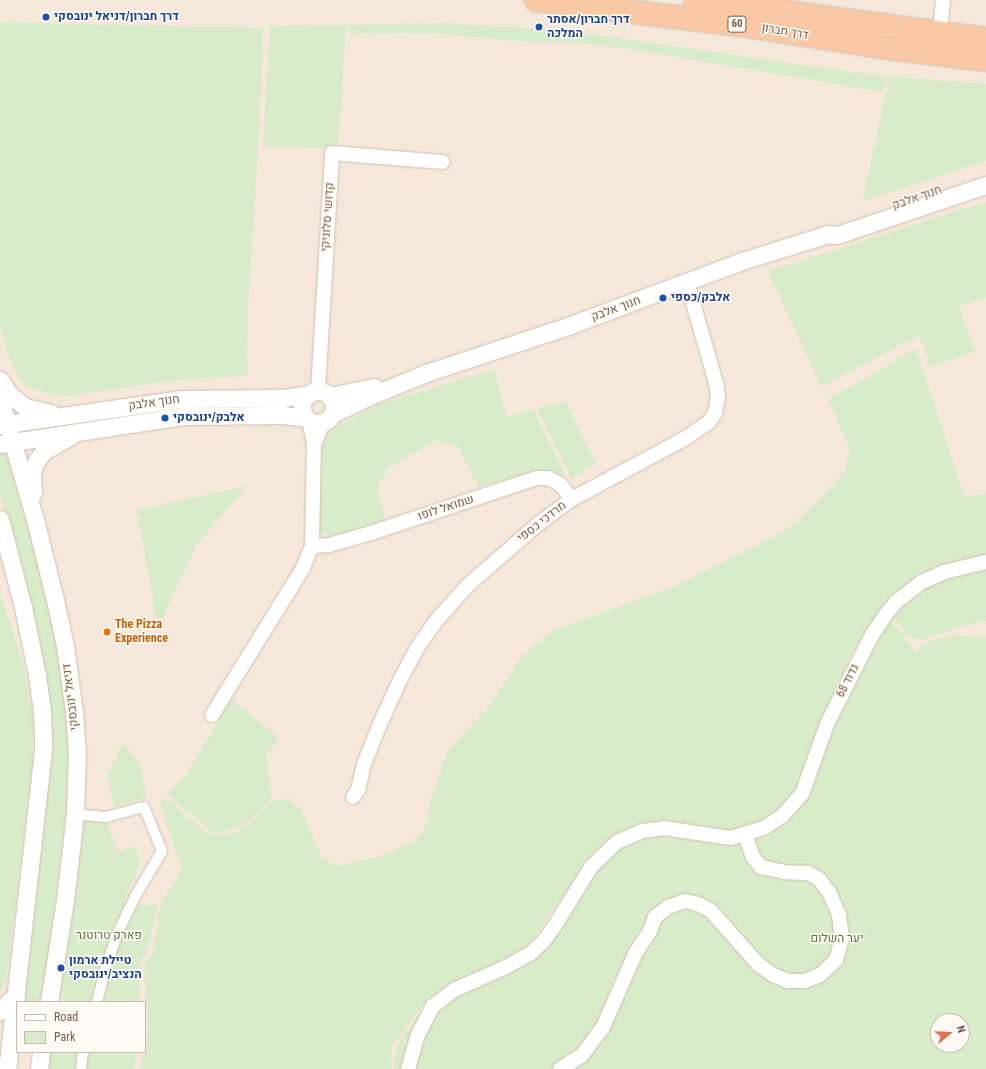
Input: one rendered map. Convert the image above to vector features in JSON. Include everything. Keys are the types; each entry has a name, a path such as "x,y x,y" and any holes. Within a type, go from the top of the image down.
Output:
{"highway":[{"name":"דרך חברון","path":"536,0 741,25 939,44"},
{"name":"דרך חברון","path":"695,0 939,44 986,60"},
{"name":"60","path":"939,44 986,40"}],"street":[{"path":"939,44 943,0"},
{"name":"קדושי סלוניקי","path":"319,394 332,153 443,162"},
{"name":"חנוך אלבק","path":"828,234 838,224 986,174"},
{"name":"חנוך אלבק","path":"6,443 86,430 198,415 284,415 317,419 426,373 568,326 742,261 828,234 837,235 986,185"},
{"name":"מרדכי כספי","path":"352,797 358,790 364,764 399,682 417,648 436,621 467,586 490,565 572,499 684,439 709,422 715,413 718,396 716,383 687,282"},
{"name":"חנוך אלבק","path":"4,424 180,399 282,398 319,394 426,373"},
{"path":"0,380 9,394 25,407 36,411 48,413 92,412"},
{"path":"212,715 303,568 312,546 314,445 317,419 334,406 319,394 303,402 303,411 317,419"},
{"name":"דניאל ינובסקי","path":"0,399 6,443 36,523 60,623 71,686 77,753 76,814 65,900 49,1001"},
{"path":"36,523 32,471 37,460 44,451 57,443 86,430"},
{"name":"שמואל לופו","path":"312,546 329,545 371,533 536,478 548,478 560,484 572,499"},
{"path":"0,522 23,607 37,675 42,712 43,750 16,995 9,1036 7,1069"},
{"name":"גדוד 68","path":"408,1069 418,1034 433,1006 454,990 506,967 531,953 543,942 591,867 617,842 643,831 664,828 731,838 746,835 764,828 782,816 802,794 831,716 872,634 896,602 922,582 944,572 986,562"},
{"path":"76,814 106,817 144,807 162,851 136,895 118,932 106,966 96,1001"},
{"path":"560,1069 582,1055 603,1027 636,952 650,931 655,917 668,907 685,901 698,904 711,911 758,964 773,975 788,982 805,982 820,975 836,960 842,937 839,915 829,892 819,879 808,873 785,872 761,866 753,857 746,835"},
{"path":"0,1011 16,995"},
{"path":"39,1069 41,1053"},
{"path":"80,1069 83,1053"}],"shaded area":[{"path":"0,0 986,0 986,1069 0,1069"}],"green space":[{"path":"0,22 263,28 259,133 248,306 247,376 176,380 68,396 47,393 29,388 18,378 7,353 0,326"},
{"path":"446,23 570,31 886,77 883,92 623,48 568,42 527,42 429,33 351,34 346,27 338,148 263,147 270,26"},
{"path":"889,76 986,84 986,161 863,201"},
{"path":"986,202 986,297 959,307 975,351 931,367 919,335 821,387 768,271"},
{"path":"916,348 964,496 986,494 986,557 920,578 903,587 882,610 854,649 823,716 801,783 786,804 773,816 749,830 735,832 667,823 587,862 529,944 509,958 427,1000 392,1045 391,1069 139,1069 145,1053 146,1053 148,1028 144,963 153,953 160,905 182,870 160,804 166,798 202,830 213,834 232,834 246,826 276,800 289,799 302,811 322,859 337,866 381,856 412,842 424,831 428,821 429,804 448,751 491,704 523,655 556,629 674,587 787,530 821,498 845,471 850,448 828,400"},
{"path":"494,369 507,417 533,409 565,473 562,475 547,471 526,474 479,487 459,448 438,440 387,468 377,489 385,520 330,537 316,529 318,489 324,438 331,430 377,405"},
{"path":"565,401 596,463 572,479 537,409"},
{"path":"5,450 27,524 58,648 65,688 68,735 66,817 42,1001 24,1001 48,775 50,713 35,625 0,493 0,451"},
{"path":"247,486 196,545 158,627 137,510"},
{"path":"986,568 986,621 962,626 921,640 908,637 892,617 924,584"},
{"path":"0,593 22,660 33,714 33,764 7,973 0,995"},
{"name":"יער השלום","path":"888,618 916,652 930,641 958,635 986,638 986,1069 394,1069 397,1045 424,1008 491,982 526,957 620,839 654,836 692,840 749,840 795,812 802,800 819,756"},
{"path":"229,698 279,738 266,754 272,799 258,813 240,826 224,832 210,831 167,794 187,774 219,720"},
{"path":"123,743 140,764 147,798 115,806 107,777"},
{"name":"פארק טרוטנר","path":"103,815 118,852 135,846 140,864 125,899 137,906 158,904 148,948 139,963 140,1001 58,1001 84,816"},
{"path":"51,1053 138,1053 133,1069 49,1069"}],"place":[{"name":"דרך חברון/דניאל ינובסקי","path":"46,17"},
{"name":"דרך חברון/אסתר המלכה","path":"539,27"},
{"name":"אלבק/כספי","path":"663,298"},
{"name":"אלבק/ינובסקי","path":"165,418"},
{"name":"The Pizza Experience","path":"107,632"},
{"name":"טיילת ארמון הנציב/ינובסקי","path":"61,968"}]}
